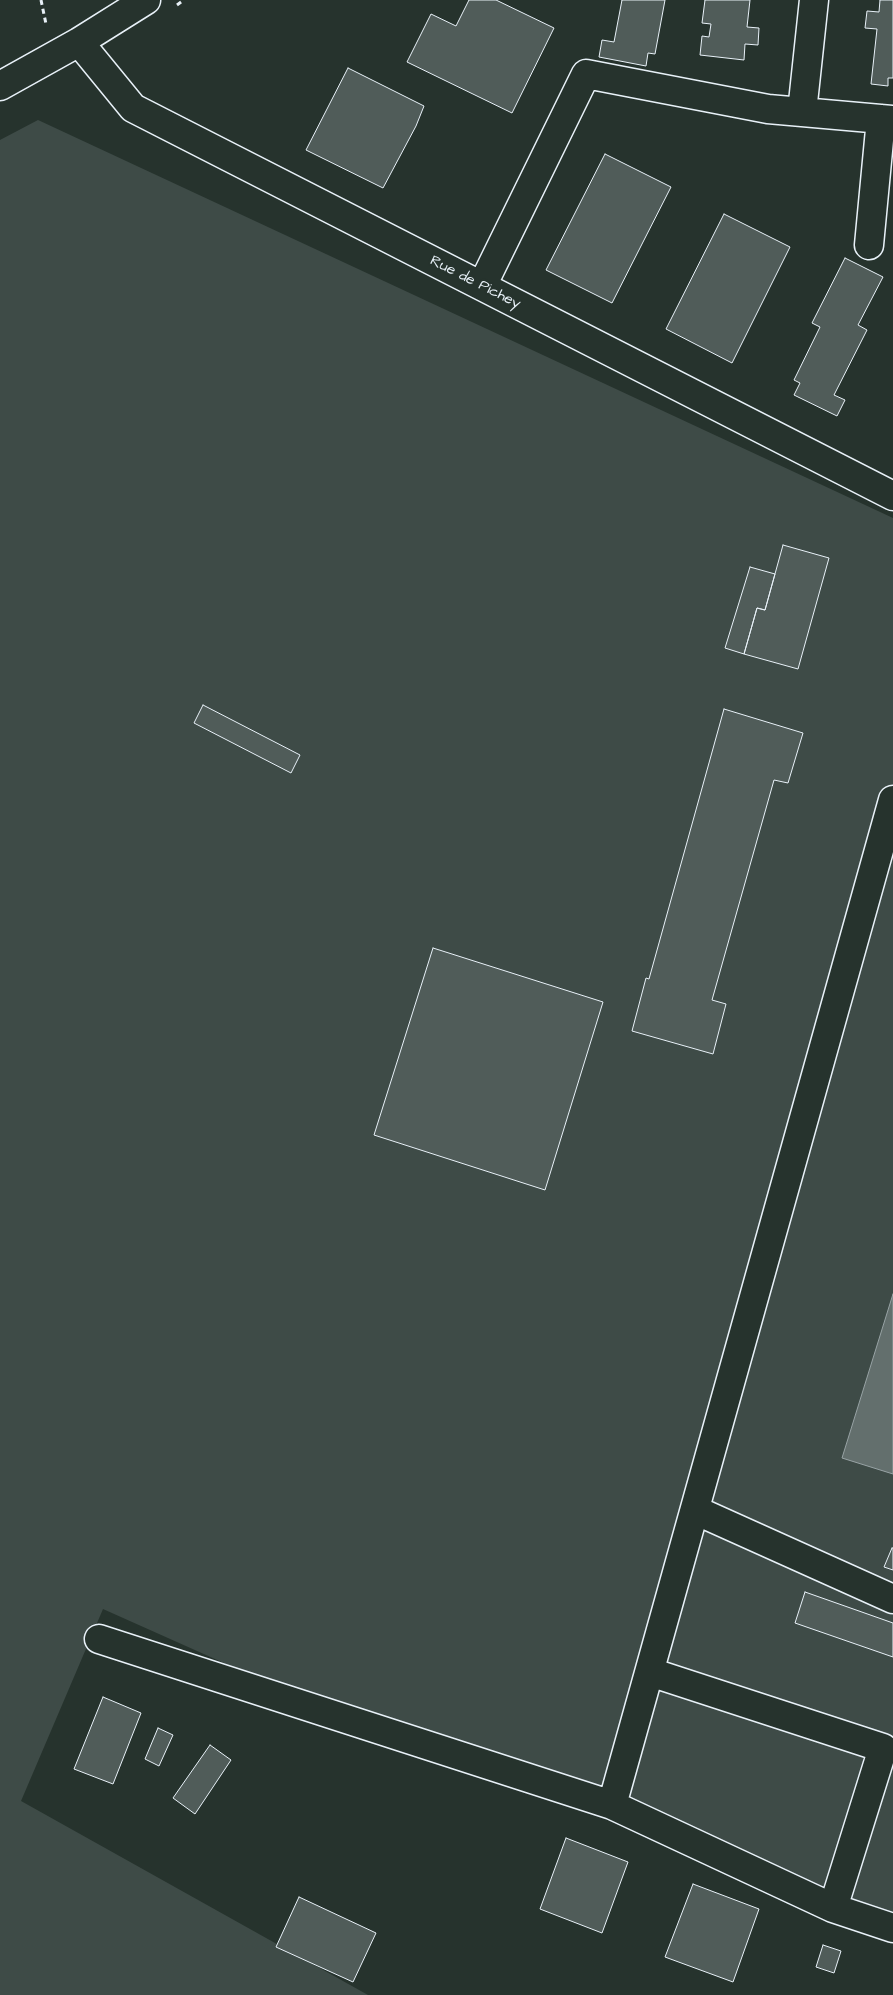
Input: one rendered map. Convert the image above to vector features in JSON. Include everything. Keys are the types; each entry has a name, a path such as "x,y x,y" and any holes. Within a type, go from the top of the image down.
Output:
{"street":[{"path":"0,86 79,42 146,0"},
{"path":"802,112 814,0"},
{"name":"Rue de Pichey","path":"79,42 133,108 893,496"},
{"path":"482,286 586,74 768,109 887,120 869,245"},
{"path":"612,1806 893,800"},
{"path":"695,1510 893,1599"},
{"path":"98,1639 612,1806 833,1908 893,1928"},
{"path":"650,1672 883,1748 833,1908"}],"shaded area":[{"path":"38,120 893,518 893,1914 392,1738 103,1609 21,1801 368,1995 0,1995 0,140"},
{"path":"893,1294 893,1474 842,1458"}],"building":[{"path":"469,0 496,0 554,28 512,113 407,62 431,14 456,26"},
{"path":"622,0 665,0 655,54 648,53 646,66 599,57 602,40 614,42"},
{"path":"705,0 750,0 747,27 759,28 758,45 745,44 744,60 700,55 702,36 709,37 711,24 702,23"},
{"path":"880,0 893,0 893,78 888,78 888,86 871,84 877,29 865,28 867,11 879,12"},
{"path":"348,68 424,106 416,126 383,188 306,150"},
{"path":"605,154 671,187 612,303 546,270"},
{"path":"724,214 790,247 732,363 666,329"},
{"path":"845,258 883,277 858,325 867,330 834,395 845,400 837,416 794,395 800,383 794,380 820,327 812,323"},
{"path":"783,545 829,558 798,669 744,654 757,608 765,610"},
{"path":"750,567 775,574 765,610 757,608 744,654 725,648"},
{"path":"203,705 300,755 291,773 194,723"},
{"path":"724,709 803,733 788,783 774,780 712,1000 726,1004 713,1054 632,1031 646,978 649,979"},
{"path":"433,948 603,1002 545,1190 374,1135"},
{"path":"893,1548 893,1570 884,1567"},
{"path":"805,1592 893,1623 893,1657 795,1623"},
{"path":"103,1697 141,1713 113,1784 74,1769"},
{"path":"158,1728 173,1735 159,1766 145,1759"},
{"path":"210,1745 231,1760 195,1814 173,1798"},
{"path":"566,1838 628,1862 602,1933 540,1909"},
{"path":"693,1884 759,1909 733,1982 665,1957"},
{"path":"299,1897 376,1933 353,1982 276,1947"},
{"path":"823,1945 841,1951 834,1973 816,1967"}]}
